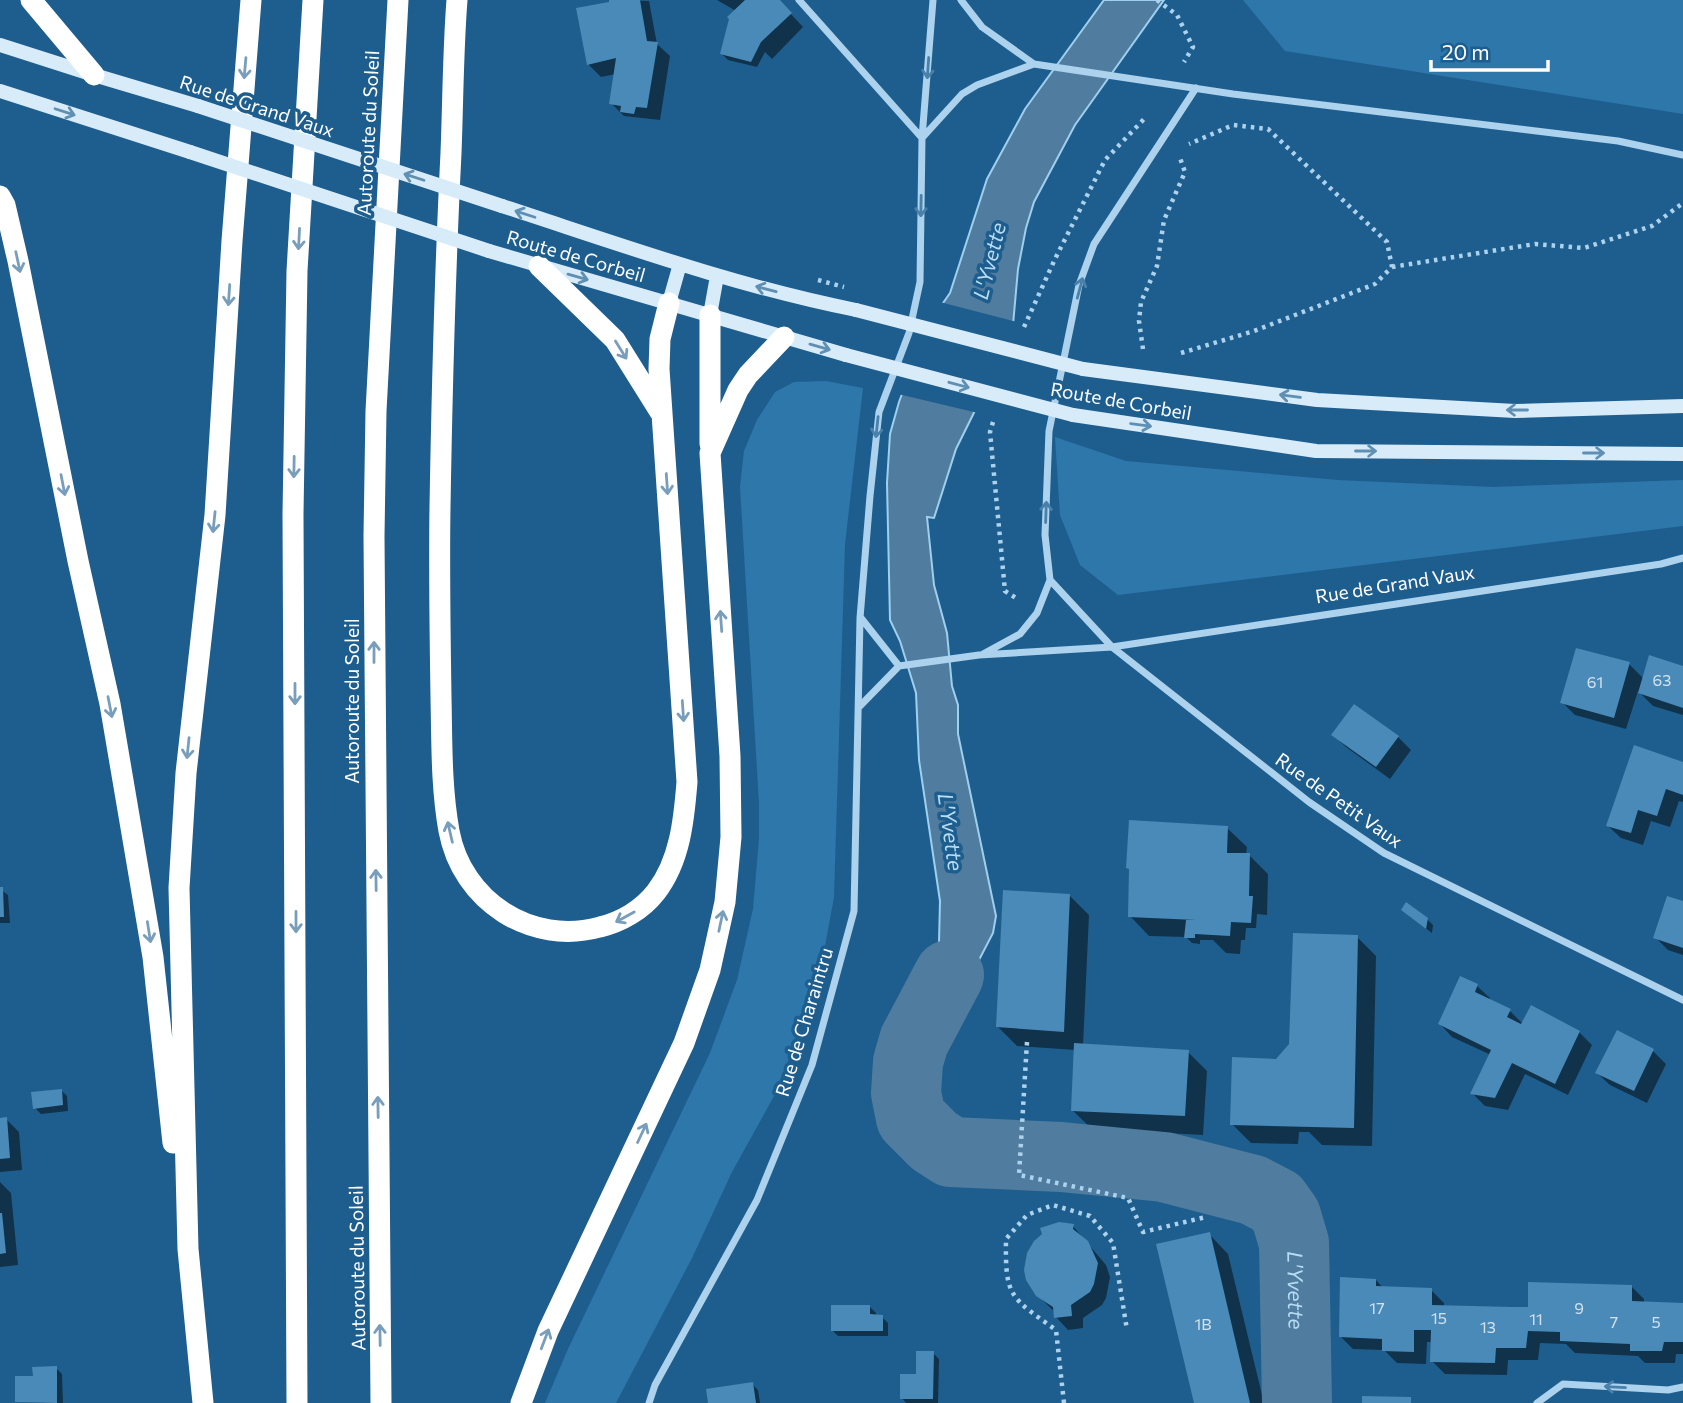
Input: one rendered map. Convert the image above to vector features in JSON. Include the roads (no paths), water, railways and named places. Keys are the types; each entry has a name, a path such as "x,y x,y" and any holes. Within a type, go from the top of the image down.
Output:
{"highway":[{"path":"31,0 94,75"},
{"path":"188,1249 179,888 186,773 215,515 251,0"},
{"path":"297,1403 293,514 297,271 313,0"},
{"name":"Autoroute du Soleil","path":"381,1403 374,536 376,411 398,0"},
{"path":"457,0 442,399 439,573 443,785 450,836 457,856 479,891 511,917 547,932 586,931 616,922 633,913 656,891 678,847 687,782 659,369 660,339 669,303"},
{"path":"0,196 5,205 18,261 112,718 153,957 188,1249 203,1403"},
{"path":"539,266 615,340 663,416"},
{"path":"521,1403 548,1331 684,1044 710,970 725,902 731,837 730,756 710,453 710,315"},
{"path":"710,453 737,390 784,337"}],"main road":[{"name":"Rue de Grand Vaux","path":"0,45 198,106 502,206"},
{"name":"Route de Corbeil","path":"0,91 489,251 846,355 1073,415 1316,451 1683,454"},
{"name":"Route de Corbeil","path":"502,206 717,276 1083,369 1317,400 1515,411 1683,406"},
{"path":"669,303 680,264"},
{"path":"710,315 717,276"}],"street":[{"path":"799,0 922,138 962,94 977,85 1034,64"},
{"name":"Rue de Charaintru","path":"649,1403 655,1385 757,1200 812,1065 854,911 860,618 879,412 909,333 920,282 922,138 933,0"},
{"path":"961,0 982,27 1034,64 1196,89 1618,141 1683,155"},
{"path":"860,706 899,666 979,655 1020,634 1037,613 1050,580 1045,535 1049,431 1079,285 1094,244 1196,89"},
{"name":"Rue de Grand Vaux","path":"979,655 1112,648 1661,564 1683,558"},
{"name":"Rue de Petit Vaux","path":"1050,580 1112,648 1309,802 1384,853 1683,1000"},
{"path":"860,618 899,666"},
{"path":"1537,1403 1563,1384 1668,1390 1683,1387"}],"water":[{"path":"1104,0 1164,0 1075,125 1034,202 1018,269 1012,336 956,449 934,518 927,517 934,585 947,633 952,686 958,705 958,734 996,916 993,933 938,1039 908,1062 880,1057 926,974 939,942 940,901 919,760 916,693 900,641 890,620 887,483 890,434 922,341 934,316 950,293 987,179 1025,109"}],"waterway":[{"name":"L'Yvette","path":"949,975 914,1041 908,1062 906,1093 911,1118 934,1141 951,1152 1061,1157 1164,1167 1253,1190 1276,1202 1286,1216 1294,1243 1297,1403"}]}
